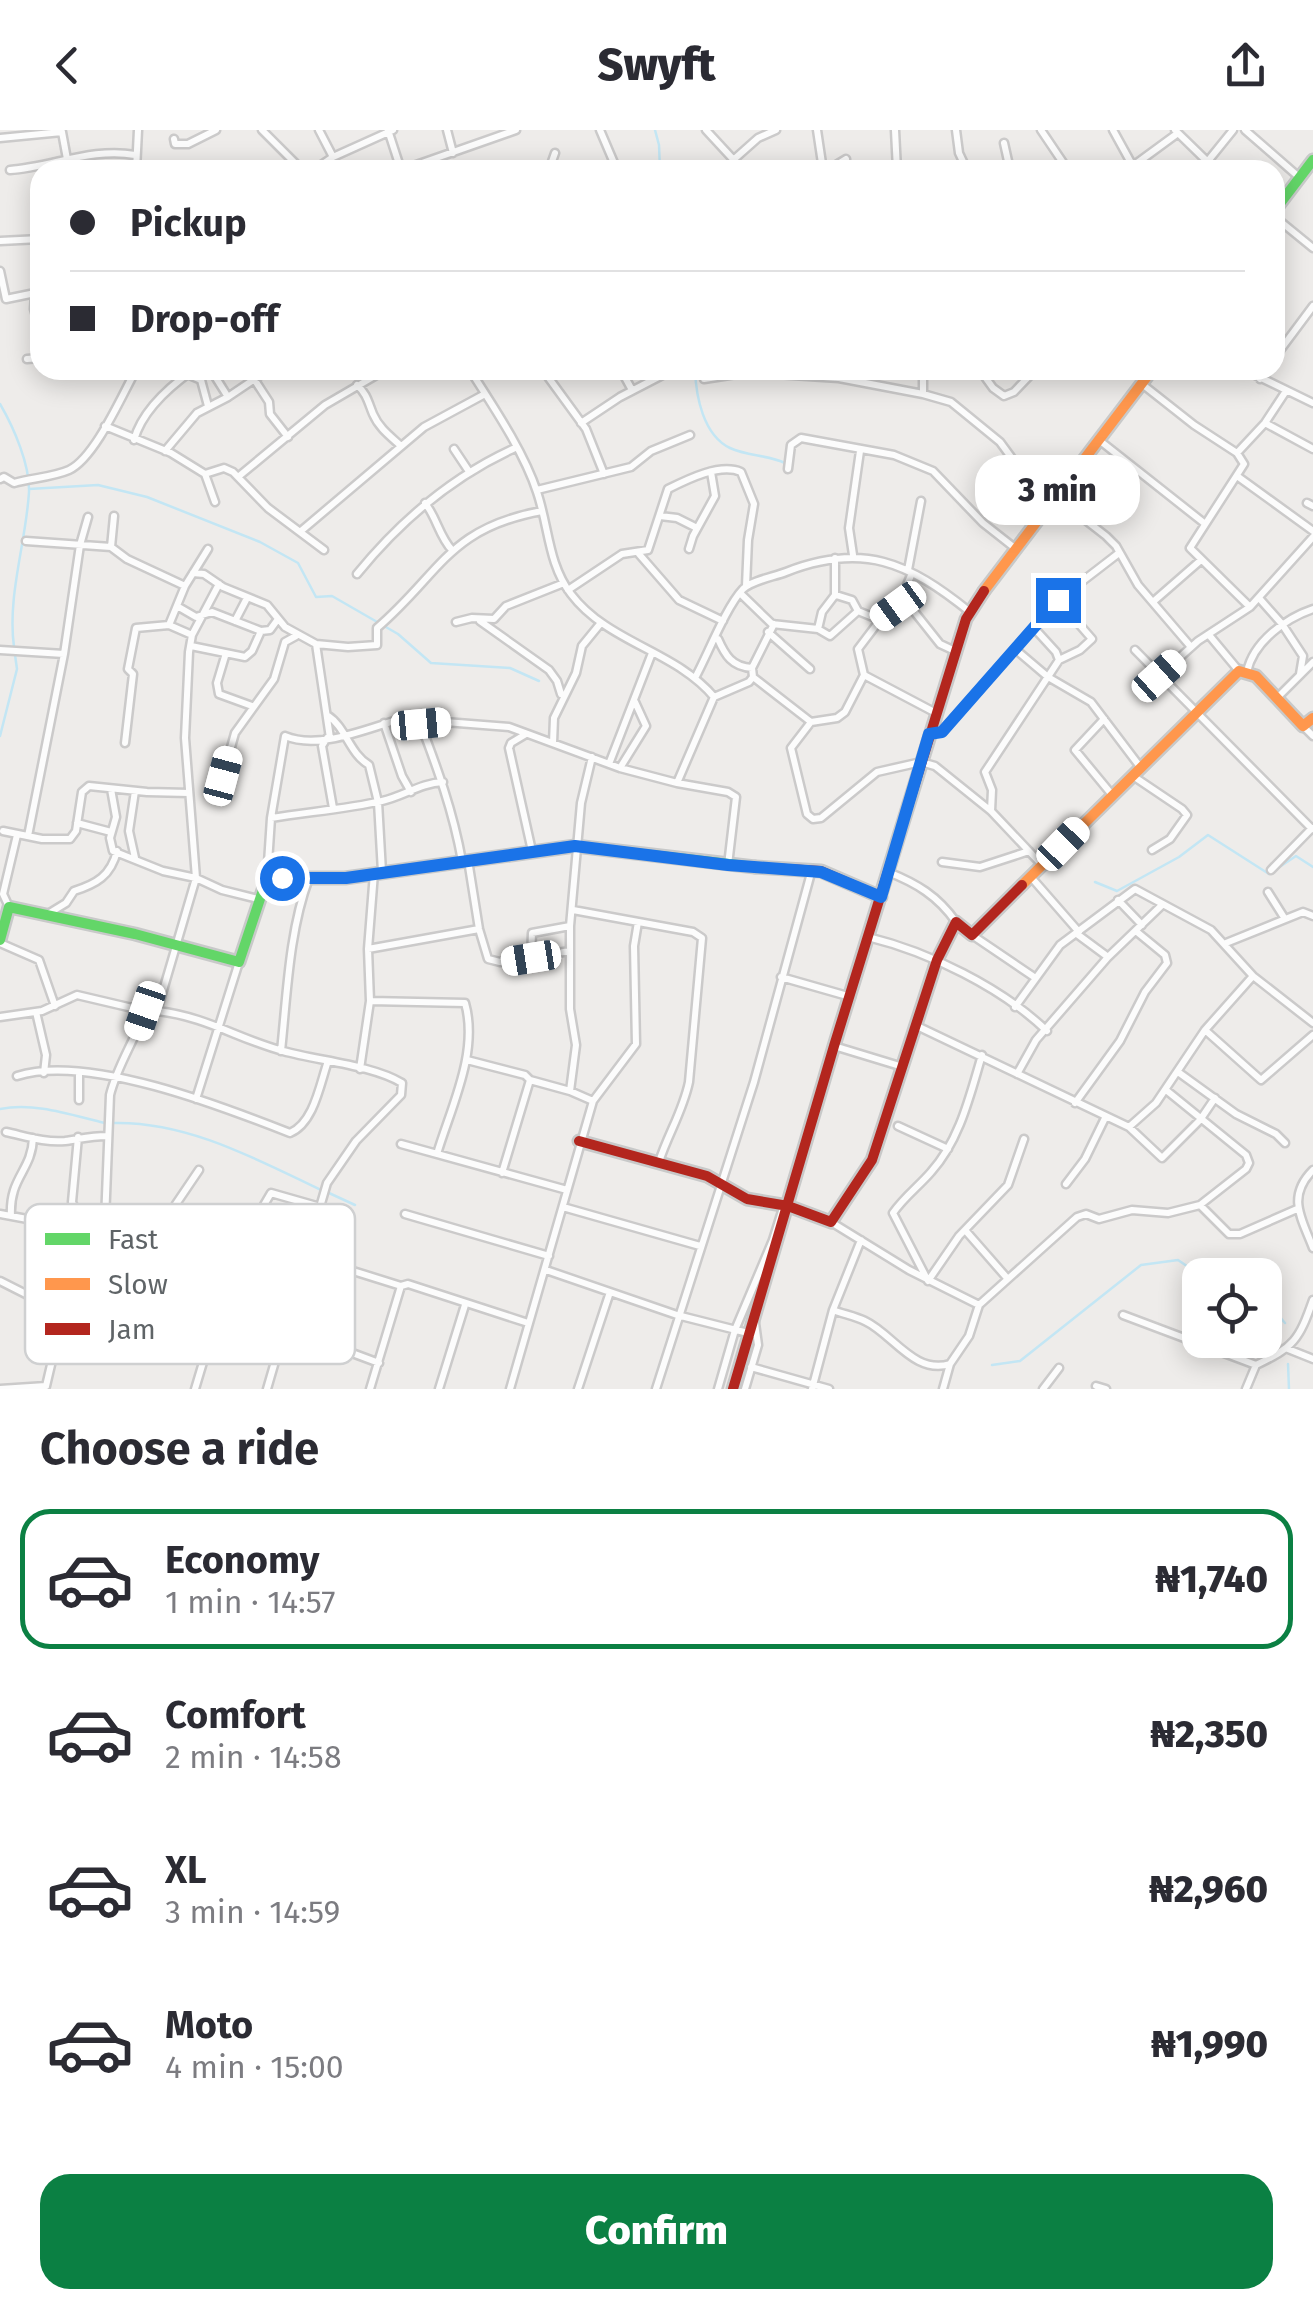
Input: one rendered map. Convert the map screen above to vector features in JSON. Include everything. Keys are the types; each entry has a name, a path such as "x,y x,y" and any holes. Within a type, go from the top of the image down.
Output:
{"street":[{"path":"135,160 138,130"},
{"path":"174,139 175,144 188,144 216,130"},
{"path":"262,130 292,160"},
{"path":"319,130 332,157"},
{"path":"447,130 453,152"},
{"path":"430,160 516,130"},
{"path":"600,130 613,160"},
{"path":"706,130 734,159 758,138 776,130"},
{"path":"816,130 823,160"},
{"path":"895,130 896,160"},
{"path":"956,130 962,160"},
{"path":"1041,130 1061,160"},
{"path":"1113,130 1130,160"},
{"path":"1143,160 1177,131 1208,160 1233,130"},
{"path":"1245,130 1279,160"},
{"path":"1,135 62,131 67,160"},
{"path":"328,160 390,131 399,160"},
{"path":"1004,143 1008,160"},
{"path":"552,160 555,152"},
{"path":"80,160 95,153 135,156"},
{"path":"1285,199 1313,160"},
{"path":"1285,165 1300,178"},
{"path":"10,170 30,169"},
{"path":"1285,222 1313,248"},
{"path":"0,241 30,240"},
{"path":"0,271 6,299 30,294"},
{"path":"1285,344 1313,306"},
{"path":"0,479 4,476 14,483 71,469 86,455 130,380"},
{"path":"134,440 147,414 180,380"},
{"path":"201,380 208,406"},
{"path":"217,380 228,397"},
{"path":"165,451 197,413 253,380"},
{"path":"255,380 269,402 270,414 288,437"},
{"path":"238,477 325,405 365,380"},
{"path":"476,380 536,490 550,555 566,587 600,624 695,678 714,697"},
{"path":"550,380 581,422 604,474"},
{"path":"626,380 632,390"},
{"path":"581,422 652,380"},
{"path":"850,380 950,402 1000,442 1019,468 1106,536 1138,585 1192,647"},
{"path":"923,380 924,394"},
{"path":"989,380 1004,396 1025,380"},
{"path":"733,1389 920,762 970,612 1145,380"},
{"path":"1262,380 1313,403"},
{"path":"357,384 367,395 383,430 401,446"},
{"path":"1142,384 1237,453 1244,464 1190,548 1250,606"},
{"path":"1237,453 1265,423 1286,391"},
{"path":"301,531 424,427 485,394"},
{"path":"1265,423 1313,449"},
{"path":"105,426 165,451 208,476 215,502"},
{"path":"536,490 631,467 651,451 690,435"},
{"path":"788,469 791,445 801,438 894,455 933,471 982,522 1016,549"},
{"path":"1099,440 1204,523"},
{"path":"357,574 388,536 425,504 468,470 514,448"},
{"path":"454,449 468,470"},
{"path":"853,555 850,528 860,451"},
{"path":"208,476 224,468 268,508 324,550"},
{"path":"479,620 494,619 506,606 566,587 622,554 644,553 652,545 668,489 711,472 738,469 754,504 746,586"},
{"path":"690,549 715,496 711,472"},
{"path":"1159,676 1259,598 1313,534 1237,476"},
{"path":"922,501 908,582 898,606 880,620 858,649 864,675 845,712 837,718 811,722 794,743 790,754 807,814 813,820 821,818 877,772 920,762 935,766 991,811 1043,866"},
{"path":"425,504 438,519 444,540 452,550"},
{"path":"194,574 204,574 268,605 298,636 316,644 377,645 378,628 452,550 507,518 542,512"},
{"path":"111,547 114,516"},
{"path":"660,516 677,518 697,528"},
{"path":"28,836 88,517"},
{"path":"26,541 111,547 127,559 185,586"},
{"path":"170,626 185,586 208,549"},
{"path":"638,553 679,600 724,621"},
{"path":"929,734 942,732 1058,600 1119,553"},
{"path":"695,678 746,586 810,562 853,555 910,571 970,612"},
{"path":"818,629 822,612 835,595 834,558"},
{"path":"1154,601 1202,560"},
{"path":"908,582 913,610 940,644 955,650"},
{"path":"158,1011 196,878 185,738 192,635 219,584"},
{"path":"740,593 774,624 818,629 830,636 858,611"},
{"path":"835,595 852,600 858,611 880,620"},
{"path":"235,621 248,598"},
{"path":"1259,598 1303,656 1300,674"},
{"path":"991,811 992,790 985,772 1059,660 1092,639 1058,600"},
{"path":"176,606 196,617 212,612 261,631 270,630 278,619"},
{"path":"898,606 913,610"},
{"path":"972,934 1243,672 1282,624 1313,609"},
{"path":"456,622 479,620 549,670 558,681 562,696"},
{"path":"553,743 554,718 562,696 576,673 582,646 600,624"},
{"path":"677,782 714,697 749,682 774,624"},
{"path":"125,743 134,632 140,625 170,626 192,635"},
{"path":"1035,629 1059,660"},
{"path":"191,646 245,657 261,631"},
{"path":"768,632 810,670"},
{"path":"1208,635 1243,672 1278,697 1313,736"},
{"path":"223,776 235,733 274,679 285,642 298,636"},
{"path":"717,638 726,657 752,672 811,722"},
{"path":"316,644 327,714 328,738 322,746 332,808"},
{"path":"1014,649 1048,677 1091,702 1137,772 1182,808 1187,816 1170,839 1152,850"},
{"path":"0,650 64,654"},
{"path":"1135,650 1313,828 1271,870"},
{"path":"226,652 217,682 219,694 252,706"},
{"path":"609,764 652,653"},
{"path":"1278,697 1313,662"},
{"path":"864,675 936,712"},
{"path":"620,768 646,726 634,701"},
{"path":"327,714 368,765 378,802 378,872 368,949 370,1001 360,1069"},
{"path":"196,1099 267,878 271,818 285,736 297,742 408,717 419,720 443,782 465,860 485,955 493,963 570,951"},
{"path":"1303,726 1313,718"},
{"path":"1104,719 1075,750 1114,796"},
{"path":"384,723 410,792"},
{"path":"421,724 510,727 620,768 728,792 736,798 728,865"},
{"path":"527,733 509,748 532,851"},
{"path":"570,1090 576,1046 570,1009 575,846 580,803 592,757"},
{"path":"271,818 378,802 428,782 443,782"},
{"path":"2,831 59,841 70,839 86,788 189,792"},
{"path":"111,788 116,817 110,846 117,852 162,871 258,899"},
{"path":"135,791 129,831 136,860"},
{"path":"77,823 111,832"},
{"path":"17,835 3,894 0,941 39,960 54,1006"},
{"path":"267,878 346,878 575,846 821,872 881,897"},
{"path":"942,862 980,867 1029,851"},
{"path":"47,914 66,903 74,891 96,884 114,864 117,852"},
{"path":"888,872 927,891 956,922 1034,977"},
{"path":"656,1389 754,1082 811,873"},
{"path":"1032,876 1077,933 1108,958"},
{"path":"281,1051 302,896 309,878"},
{"path":"1016,1007 1060,945 1136,889 1212,930 1254,976 1313,1023"},
{"path":"1268,892 1285,919"},
{"path":"1118,900 1142,925"},
{"path":"1016,1074 1025,1056 1108,958 1162,904"},
{"path":"4,906 239,962"},
{"path":"573,910 693,932 703,943 686,1093 660,1162"},
{"path":"1226,943 1303,912 1313,916"},
{"path":"510,1389 593,1102 636,1044 633,992 638,922"},
{"path":"831,1222 872,1160 936,960 956,922"},
{"path":"531,958 532,932 570,926"},
{"path":"368,949 479,929"},
{"path":"1075,1102 1120,1041 1145,992 1167,963 1165,955 1136,932"},
{"path":"868,937 905,946 936,960 1016,1007 1047,1031"},
{"path":"1129,1127 1166,1090 1205,1030 1254,976"},
{"path":"781,977 851,997"},
{"path":"0,1017 36,1012 82,995 145,1011 188,1014 281,1051 400,1080 402,1091 356,1141 327,1183 320,1204 271,1193 265,1204"},
{"path":"370,1001 464,1003 467,1060 437,1154"},
{"path":"104,1204 110,1096 145,1011"},
{"path":"36,1012 46,1055 44,1073"},
{"path":"918,1026 1129,1127 1162,1158 1200,1120 1215,1098"},
{"path":"1205,1030 1261,1080 1313,1036"},
{"path":"834,1046 904,1067"},
{"path":"928,1281 893,1213 948,1148 964,1115 982,1055"},
{"path":"17,1076 79,1072 117,1076 251,1116 290,1134 300,1130 310,1114 329,1060"},
{"path":"467,1060 570,1090 593,1102"},
{"path":"78,1100 79,1072"},
{"path":"1178,1072 1286,1143"},
{"path":"502,1174 530,1080"},
{"path":"942,1389 950,1364 969,1336 979,1304 1078,1217 1086,1214 1100,1219 1132,1210 1168,1214 1200,1204 1248,1163 1236,1146 1166,1090"},
{"path":"1066,1184 1085,1159 1106,1116"},
{"path":"898,1126 948,1148"},
{"path":"6,1132 68,1141 107,1132"},
{"path":"73,1204 78,1136"},
{"path":"11,1216 14,1185 32,1157 34,1138"},
{"path":"928,1281 964,1230 1008,1185 1024,1139"},
{"path":"579,1142 707,1176 748,1199 786,1206 831,1222 928,1281 979,1304"},
{"path":"400,1144 568,1190"},
{"path":"176,1204 198,1170"},
{"path":"1313,1170 1305,1179 1296,1209 1313,1248"},
{"path":"1200,1204 1229,1234 1240,1234 1296,1209"},
{"path":"718,1389 735,1330 786,1206"},
{"path":"563,1207 700,1246"},
{"path":"0,1214 25,1219"},
{"path":"405,1214 549,1256"},
{"path":"964,1230 1007,1278"},
{"path":"812,1387 833,1310 861,1240"},
{"path":"546,1270 677,1315 735,1330 754,1328"},
{"path":"355,1272 402,1286 408,1284 528,1323"},
{"path":"1,1284 25,1296"},
{"path":"370,1389 402,1286"},
{"path":"578,1389 610,1292"},
{"path":"1246,1389 1256,1365 1288,1349 1310,1317 1313,1300"},
{"path":"439,1389 464,1304"},
{"path":"833,1310 864,1320 920,1362 939,1367 950,1364"},
{"path":"1123,1314 1256,1365"},
{"path":"745,1389 758,1344 754,1328"},
{"path":"1288,1349 1313,1359"},
{"path":"355,1354 379,1362"},
{"path":"195,1389 201,1364"},
{"path":"267,1389 274,1364"},
{"path":"751,1367 830,1389"},
{"path":"1043,1389 1059,1368"},
{"path":"1096,1386 1106,1389"},
{"path":"0,1389 48,1388"}],"waterway":[{"path":"655,130 660,160"},
{"path":"696,380 707,424 721,442 737,451 785,463"},
{"path":"0,404 20,447 29,481 13,608 14,647"},
{"path":"29,489 98,485 147,497 260,542 298,563 316,597 332,596 398,634 431,663 510,668 539,681"},
{"path":"0,736 17,669 15,655"},
{"path":"1095,882 1117,891 1179,857 1208,835 1269,874 1296,856 1313,867"},
{"path":"0,1109 40,1108 105,1123"},
{"path":"113,1123 141,1124 194,1135 321,1190"},
{"path":"329,1193 353,1204"},
{"path":"992,1365 1020,1361 1141,1265 1182,1263"},
{"path":"1282,1320 1285,1323"},
{"path":"1288,1364 1289,1389"}],"traffic: fast":[{"path":"1285,197 1313,160"},
{"path":"0,940 9,907 135,934 239,962 267,878 345,878 575,846 755,867"}],"traffic: slow":[{"path":"984,591 1144,380"},
{"path":"1022,885 1239,671 1256,676 1303,726 1313,718"}],"traffic: jam":[{"path":"733,1389 966,619 984,591"},
{"path":"755,867 821,871 881,897"},
{"path":"579,1141 707,1176 747,1199 788,1206 831,1222 872,1160 937,960 956,922 972,935 1022,885"}],"route":[{"path":"282,878 346,878 575,846 821,872 881,897 929,734 942,732 972,701 1058,600"}]}
